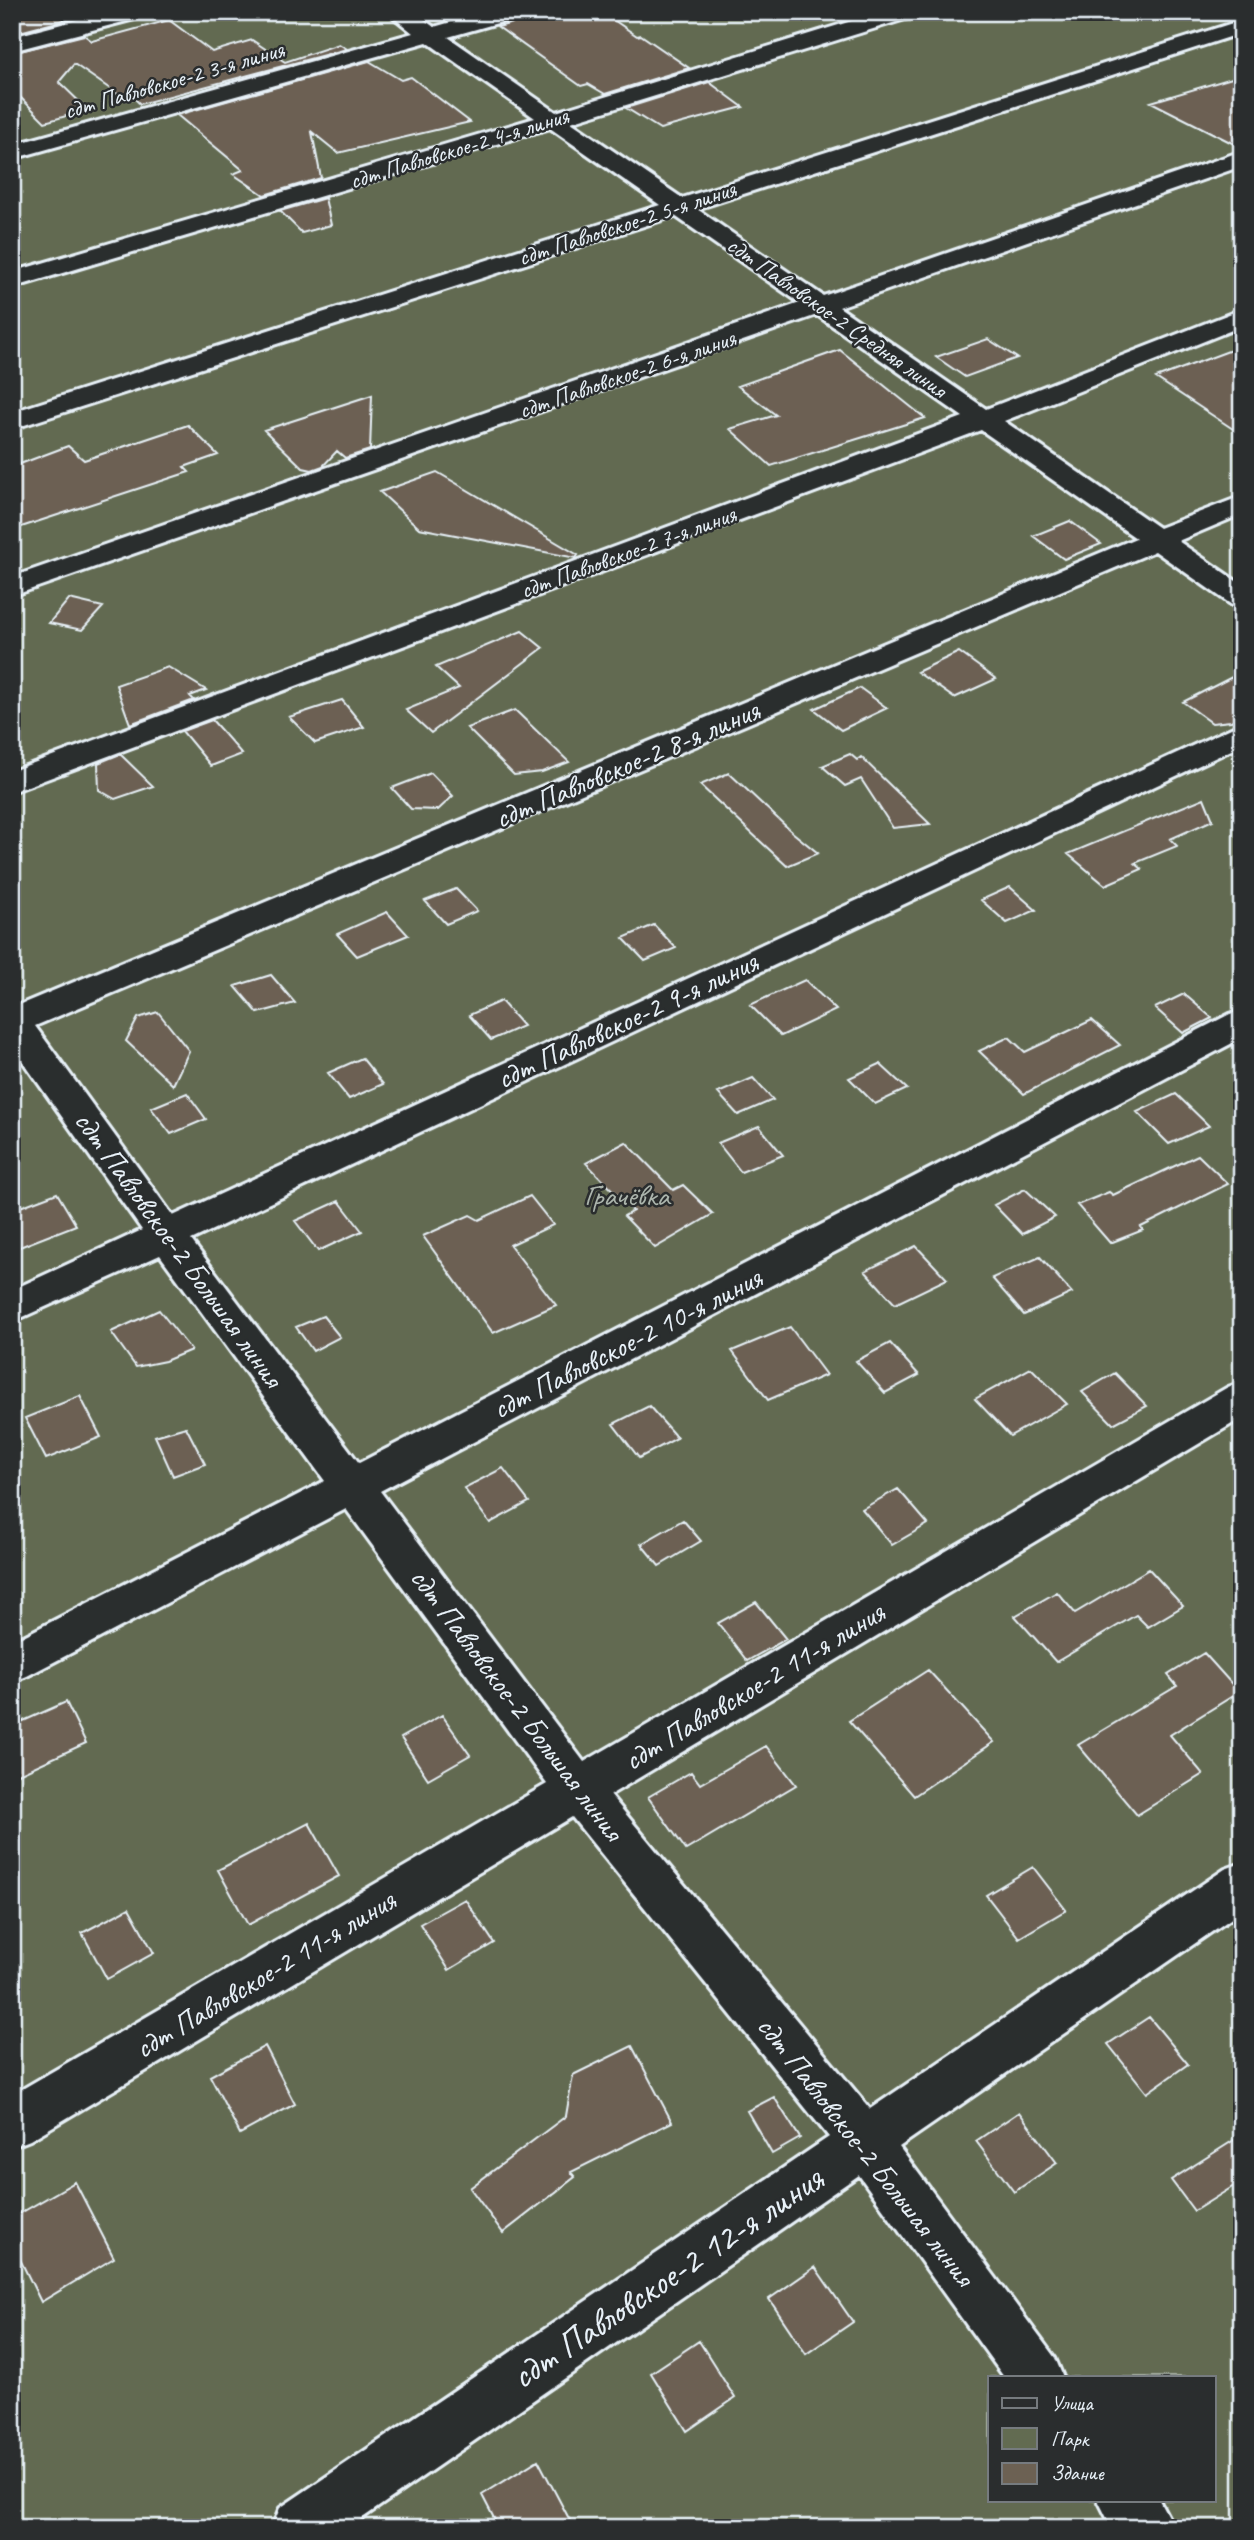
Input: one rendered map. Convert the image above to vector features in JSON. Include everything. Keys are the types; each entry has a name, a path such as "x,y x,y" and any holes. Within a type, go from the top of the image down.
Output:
{"lane":[{"path":"12,44 134,12"},
{"name":"сдт Павловское-2 Средняя линия","path":"398,12 1242,599"},
{"name":"сдт Павловское-2 3-я линия","path":"12,152 511,12"},
{"name":"сдт Павловское-2 4-я линия","path":"12,279 553,120 904,12"},
{"name":"сдт Павловское-2 5-я линия","path":"12,421 1242,26"},
{"name":"сдт Павловское-2 6-я линия","path":"12,587 1242,158"},
{"name":"сдт Павловское-2 7-я линия","path":"12,782 984,419 1242,317"},
{"name":"сдт Павловское-2 8-я линия","path":"13,1021 1242,504"},
{"name":"сдт Павловское-2 9-я линия","path":"12,1307 1242,733"},
{"name":"сдт Павловское-2 Большая линия","path":"13,1021 166,1235 578,1790 865,2142 1035,2376"},
{"name":"сдт Павловское-2 10-я линия","path":"12,1663 1242,1023"},
{"name":"сдт Павловское-2 11-я линия","path":"12,2123 1242,1398"},
{"name":"сдт Павловское-2 12-я линия","path":"299,2528 1242,1884"},
{"path":"1126,2502 1146,2528"}],"green space":[{"name":"Грачёвка","path":"12,12 1242,12 1242,2528 12,2528"}],"building":[{"path":"12,12 54,12 65,20 12,34"},
{"path":"553,12 602,12 689,68 605,94 588,84 581,86 498,27"},
{"path":"169,20 212,52 252,40 285,62 339,44 347,49 140,104 134,98 126,100 74,64 59,82 88,110 45,122 12,89 12,53 84,35 92,41"},
{"path":"369,61 401,80 411,77 470,122 338,153 312,132 321,178 264,195 233,174 243,170 177,115"},
{"path":"1242,75 1242,148 1151,102"},
{"path":"709,82 743,107 660,129 626,108"},
{"path":"325,198 331,225 302,233 280,211"},
{"path":"988,339 1017,358 965,377 936,357"},
{"path":"1242,346 1242,435 1156,378"},
{"path":"840,350 925,418 771,466 730,429 776,415 738,386"},
{"path":"372,395 370,450 345,458 337,451 323,466 312,470 303,468 264,430"},
{"path":"188,425 218,455 184,467 189,472 12,530 12,467 68,446 84,460"},
{"path":"437,472 578,555 576,558 419,528 380,492"},
{"path":"1070,521 1101,544 1064,559 1033,536"},
{"path":"69,599 103,607 82,630 49,623"},
{"path":"522,631 543,648 431,733 406,710 459,688 436,667"},
{"path":"959,652 996,679 954,698 917,672"},
{"path":"168,667 206,690 190,696 194,700 130,724 116,685"},
{"path":"1242,672 1242,716 1231,721 1212,723 1183,702"},
{"path":"860,688 887,708 841,730 814,709"},
{"path":"342,700 364,727 315,743 289,717"},
{"path":"515,710 569,762 542,772 514,775 467,728"},
{"path":"212,720 242,754 211,766 182,731"},
{"path":"120,754 153,786 115,799 99,790 98,763"},
{"path":"850,754 857,760 861,757 930,824 893,828 861,779 845,786 822,766"},
{"path":"431,773 453,796 438,810 411,809 392,788"},
{"path":"729,773 818,853 787,866 700,785"},
{"path":"1204,798 1213,820 1170,839 1177,846 1135,863 1142,869 1105,885 1068,854"},
{"path":"1010,887 1036,910 1007,923 981,900"},
{"path":"456,889 477,911 446,924 425,901"},
{"path":"387,912 408,935 357,956 337,934"},
{"path":"654,925 676,948 645,961 623,938"},
{"path":"271,975 295,1003 258,1013 235,986"},
{"path":"805,980 836,1010 781,1036 750,1005"},
{"path":"1184,994 1212,1018 1183,1033 1155,1008"},
{"path":"501,1001 523,1026 491,1040 469,1015"},
{"path":"158,1012 189,1051 173,1085 126,1041 138,1018"},
{"path":"1092,1020 1120,1045 1024,1094 979,1051 1009,1037 1025,1052"},
{"path":"362,1058 383,1084 349,1099 328,1073"},
{"path":"880,1064 907,1089 875,1104 849,1078"},
{"path":"753,1078 773,1100 738,1115 718,1093"},
{"path":"187,1093 206,1119 171,1134 151,1108"},
{"path":"1176,1094 1209,1126 1169,1144 1137,1112"},
{"path":"759,1126 783,1155 741,1172 718,1143"},
{"path":"626,1142 673,1190 683,1185 713,1214 655,1248 624,1216 633,1211 586,1163"},
{"path":"1198,1155 1228,1184 1141,1227 1143,1230 1110,1243 1077,1205 1109,1192 1113,1195"},
{"path":"1025,1189 1055,1217 1022,1234 994,1205"},
{"path":"57,1193 76,1225 12,1250 12,1210"},
{"path":"530,1196 553,1225 510,1245 556,1305 493,1333 423,1236 470,1215 479,1220"},
{"path":"339,1201 362,1231 318,1251 295,1221"},
{"path":"916,1246 947,1279 895,1304 865,1271"},
{"path":"1040,1257 1072,1293 1024,1315 992,1278"},
{"path":"159,1310 191,1350 165,1361 136,1367 111,1332"},
{"path":"323,1316 340,1337 313,1351 296,1327"},
{"path":"790,1327 826,1375 768,1400 732,1351"},
{"path":"890,1343 919,1375 885,1393 856,1361"},
{"path":"1031,1368 1067,1404 1010,1436 975,1399"},
{"path":"1115,1373 1147,1406 1113,1424 1082,1392"},
{"path":"80,1396 101,1437 46,1459 25,1418"},
{"path":"649,1406 677,1438 639,1458 613,1424"},
{"path":"186,1427 205,1464 173,1476 155,1436"},
{"path":"503,1468 529,1502 490,1523 464,1488"},
{"path":"898,1489 928,1524 892,1545 862,1509"},
{"path":"683,1520 701,1541 659,1566 641,1544"},
{"path":"1149,1569 1183,1606 1148,1627 1136,1615 1056,1662 1015,1616 1057,1592 1075,1613"},
{"path":"756,1602 786,1639 747,1661 718,1623"},
{"path":"1204,1653 1239,1692 1170,1735 1203,1774 1137,1815 1078,1745 1177,1686 1168,1675"},
{"path":"928,1670 994,1742 914,1796 849,1721"},
{"path":"66,1702 86,1743 12,1777 12,1726"},
{"path":"442,1715 470,1755 428,1779 401,1738"},
{"path":"766,1746 796,1785 686,1850 648,1797 691,1772 700,1784"},
{"path":"309,1823 339,1876 248,1925 218,1870"},
{"path":"1033,1867 1066,1910 1019,1938 986,1895"},
{"path":"465,1899 494,1943 449,1970 420,1924"},
{"path":"129,1908 154,1953 107,1979 82,1933"},
{"path":"1149,2017 1188,2064 1147,2093 1108,2044"},
{"path":"265,2046 295,2104 240,2134 210,2076"},
{"path":"632,2046 672,2122 571,2172 575,2177 503,2233 470,2188 566,2116 573,2075"},
{"path":"774,2097 800,2138 772,2154 747,2111"},
{"path":"1019,2112 1057,2163 1014,2192 976,2141"},
{"path":"1242,2135 1242,2181 1194,2211 1171,2180"},
{"path":"75,2182 114,2258 41,2302 12,2243 12,2218"},
{"path":"815,2267 853,2322 806,2354 769,2299"},
{"path":"699,2341 735,2398 687,2431 651,2373"},
{"path":"538,2460 574,2528 499,2528 482,2495"}]}
